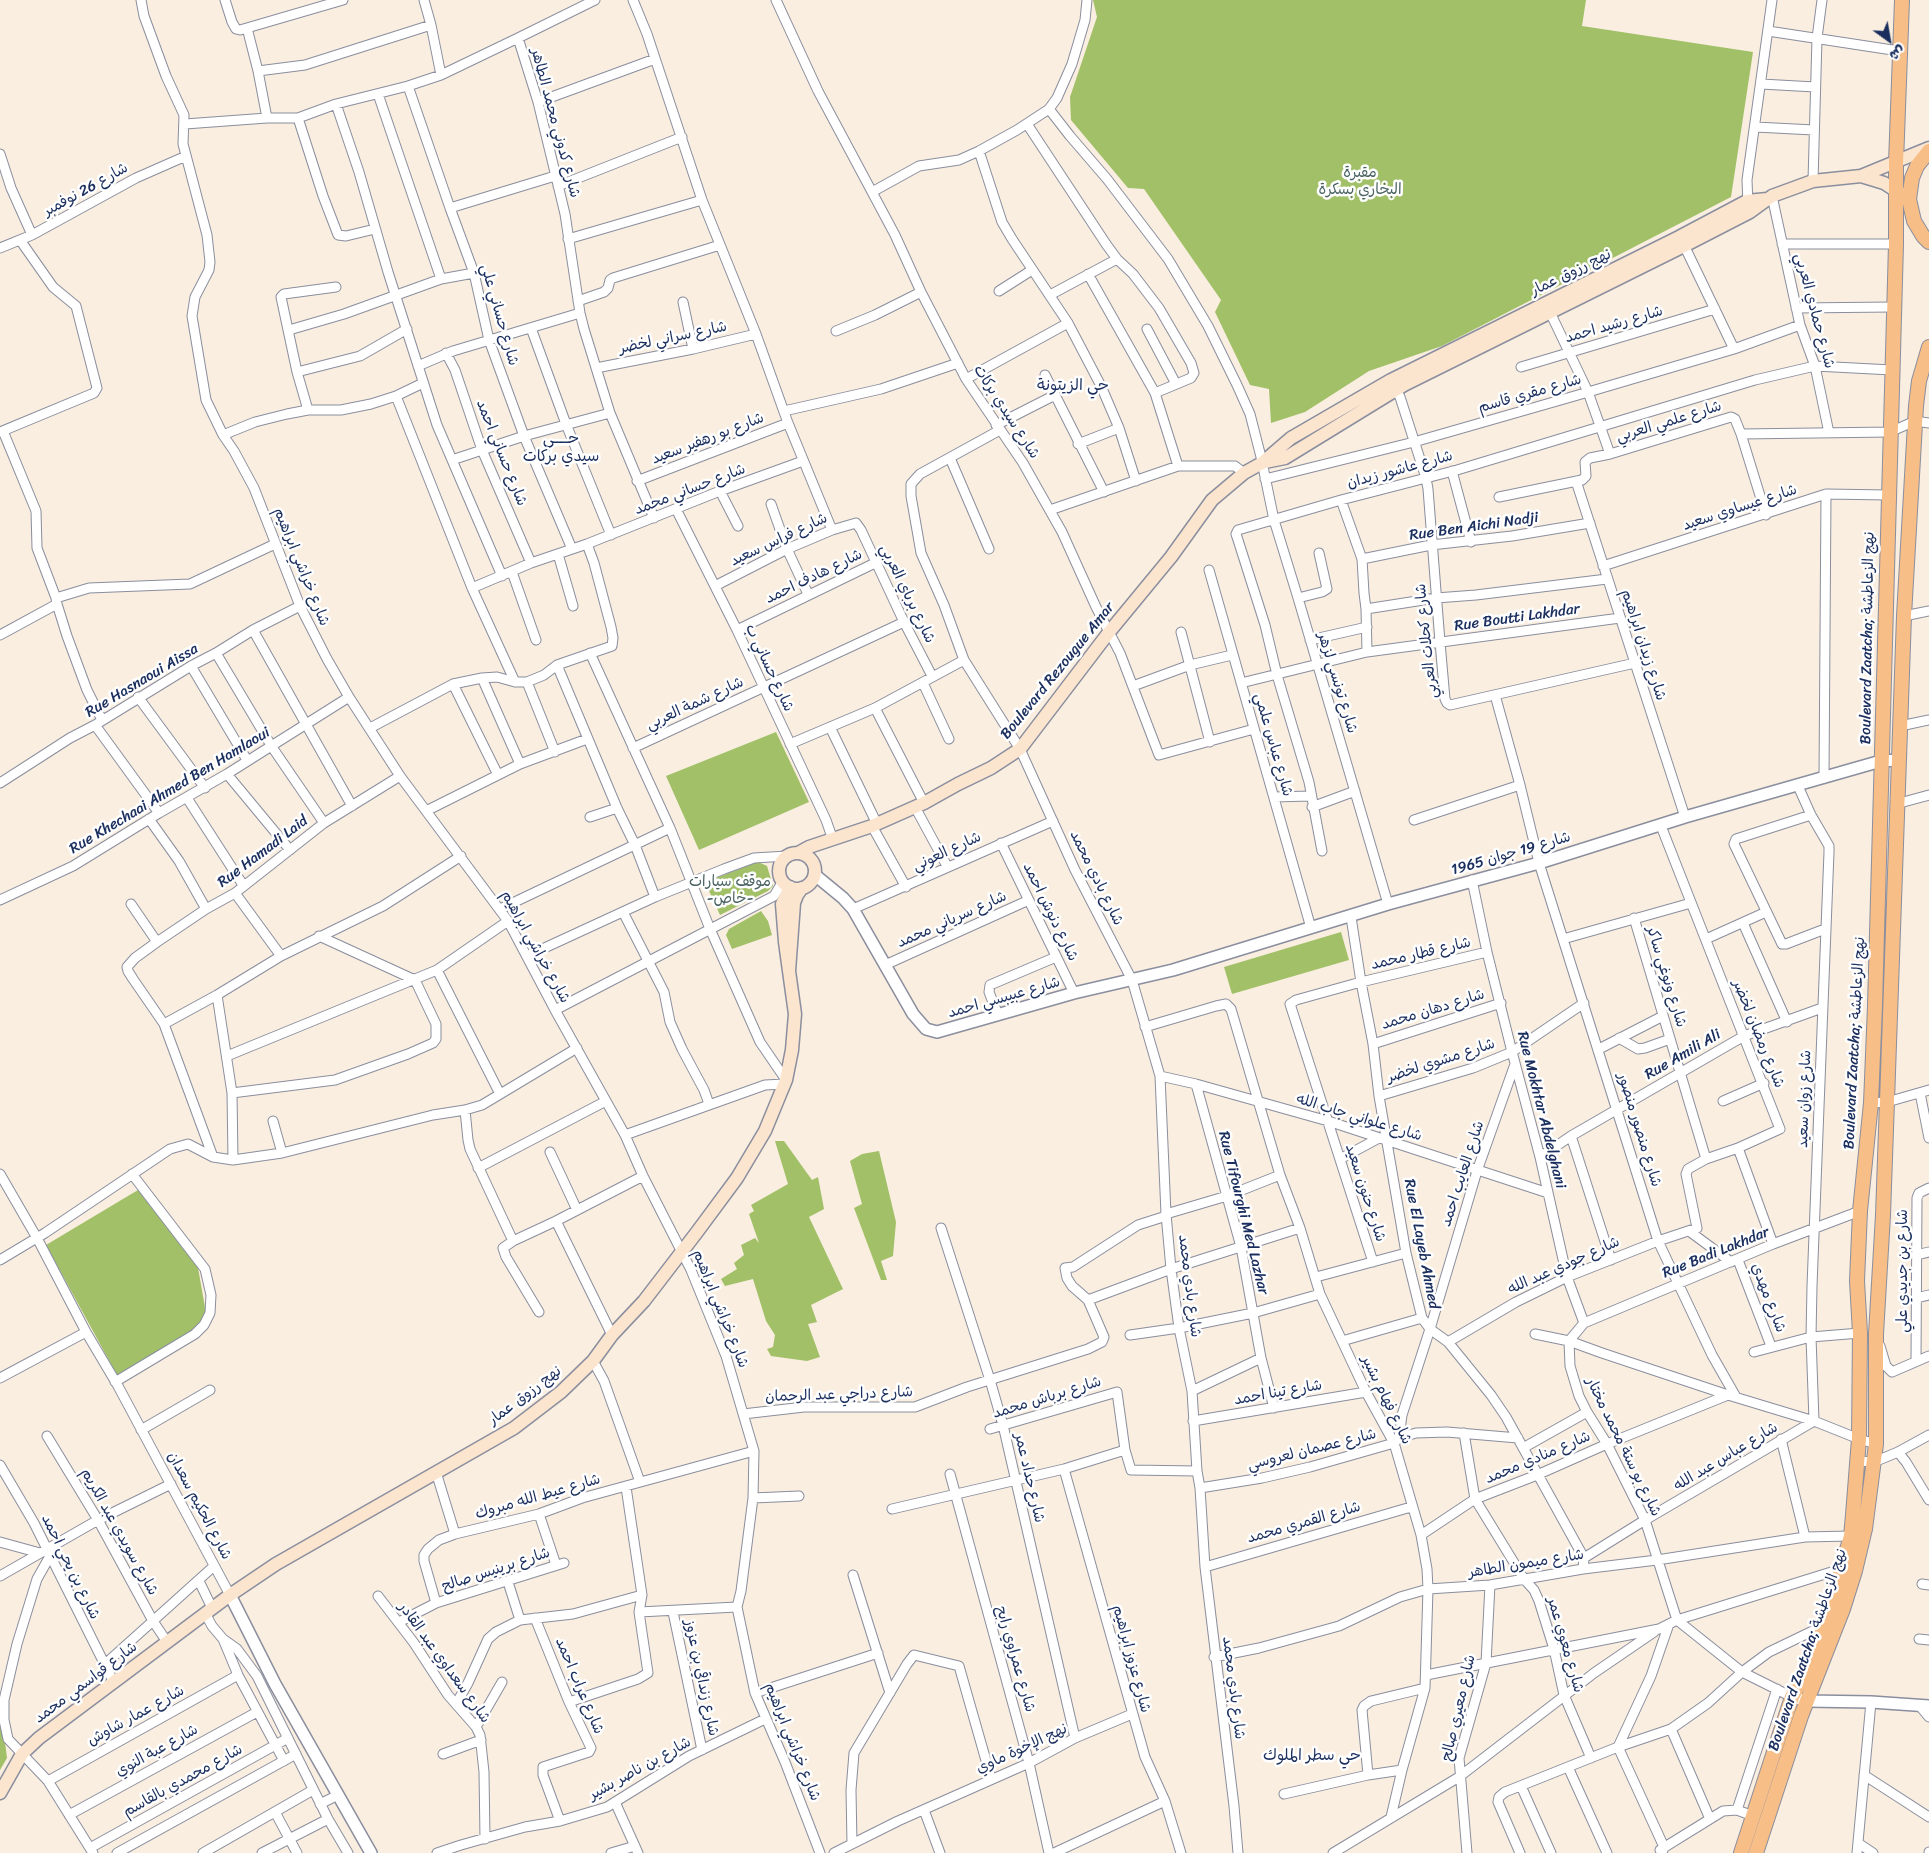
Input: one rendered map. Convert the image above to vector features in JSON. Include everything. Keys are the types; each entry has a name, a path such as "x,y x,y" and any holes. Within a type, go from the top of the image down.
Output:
{"main road":[{"path":"1902,0 1896,163 1914,221 1929,242"},
{"path":"1861,176 1929,148"},
{"path":"1896,244 1906,196 1917,166 1929,152"},
{"path":"1861,176 1884,183 1906,196"},
{"name":"نهج رزوق عمار","path":"1394,384 1770,197 1813,181 1861,176"},
{"path":"1896,244 1906,196"},
{"name":"Boulevard Zaatcha; نهج الزعاطشة","path":"1741,1853 1792,1697 1825,1625 1851,1536 1859,1439 1860,1332 1857,1281 1860,1211 1872,1103 1896,244"},
{"name":"Boulevard Zaatcha; نهج الزعاطشة","path":"1756,1853 1795,1733 1843,1609 1855,1572 1865,1529 1874,1462 1876,1444 1876,1334 1883,1215 1904,616 1922,422 1919,381 1929,348"},
{"name":"Boulevard Rezougue Amar","path":"1263,466 1292,438 1394,384"},
{"name":"Boulevard Rezougue Amar","path":"793,855 815,845 874,825 919,805 991,768 1020,749 1110,631 1171,557 1212,500 1244,474 1296,452 1394,384"},
{"path":"792,885 810,883 821,851 834,840"},
{"path":"792,885 780,870 783,860 793,855 809,857 815,871"},
{"path":"785,1082 792,1050 794,1014 782,904 792,885"},
{"name":"نهج رزوق عمار","path":"230,1595 276,1564 514,1428 561,1392 593,1361 612,1335 644,1301 737,1178 765,1131 785,1082"},
{"name":"شارع قواسمي محمد","path":"0,1793 22,1754 39,1738 230,1595"}],"street":[{"name":"شارع خراشي ابراهيم","path":"141,0 144,16 166,76 182,108 184,124 183,144 207,235 210,262 206,278 195,297 192,316 206,400 223,435 254,488 272,530 275,544 300,606 349,697 400,776 508,921 625,1135 643,1176 682,1250 726,1356 754,1452 753,1498 741,1591 737,1607 755,1693 785,1762 820,1853"},
{"path":"225,0 227,11 234,26 240,30 310,4 343,0"},
{"path":"424,0 441,75"},
{"path":"518,38 595,0"},
{"path":"633,0 682,137 702,200 756,334 788,423 832,530"},
{"name":"شارع سيدي بركات","path":"776,0 818,91 895,235 921,292 966,379 1023,463 1062,532 1096,607 1110,631 1159,755 1254,729"},
{"path":"872,192 919,166 959,160 979,151 1050,109 1072,64 1085,20 1086,0"},
{"path":"1749,207 1747,180 1772,0"},
{"path":"1813,181 1817,38 1822,0"},
{"path":"258,71 305,65 431,25"},
{"path":"247,28 267,118"},
{"path":"1768,31 1899,51"},
{"name":"شارع كدوني محمد الطاهر","path":"184,124 267,118 298,118 336,104 408,86 441,75 518,38 538,102 565,214 580,313 610,413 654,518"},
{"path":"538,102 655,59"},
{"path":"1761,84 1815,87"},
{"name":"شارع حساني علي","path":"408,86 474,273 489,340 524,436 572,549"},
{"path":"378,94 441,279"},
{"path":"336,104 359,172 423,383 452,460 502,576"},
{"name":"شارع تونسي لزهر","path":"1050,109 1168,259 1208,326 1250,414 1274,520 1388,904"},
{"path":"298,118 323,196 338,235 346,236 375,229"},
{"path":"1027,124 1084,214 1116,259 1133,274 1159,308 1191,363 1193,376 1155,393"},
{"path":"1755,128 1814,130"},
{"path":"558,186 682,137"},
{"path":"979,151 1002,222 1068,323 1101,386 1119,428 1136,481"},
{"path":"0,154 11,188 32,235"},
{"name":"شارع 26 نوفمبر","path":"0,248 32,235 136,178 186,156"},
{"path":"450,208 556,176"},
{"name":"شارع حمادي العربي","path":"1770,197 1800,325 1815,366 1829,433"},
{"path":"568,239 702,200"},
{"path":"20,240 52,287 76,306 97,388 94,393 2,432 36,511 37,548 99,723 159,813"},
{"path":"1682,242 1734,349"},
{"path":"1782,244 1896,244"},
{"path":"578,301 604,292 613,278 720,245"},
{"path":"1050,295 1116,259"},
{"path":"999,291 1032,270"},
{"path":"289,330 344,314 441,279 474,273"},
{"path":"1088,274 1155,393 1178,466"},
{"path":"308,410 297,372 282,295 336,287"},
{"path":"836,331 875,315 921,292"},
{"path":"684,302 694,349"},
{"path":"1796,308 1893,307"},
{"path":"1548,308 1588,392 1610,454"},
{"name":"شارع رشيد احمد","path":"1521,367 1715,309"},
{"path":"418,366 446,353 580,313"},
{"path":"966,379 1068,323"},
{"name":"شارع مقري قاسم","path":"1265,480 1414,442 1588,392 1734,349 1800,325"},
{"path":"531,328 566,424 611,535"},
{"path":"1147,329 1176,384"},
{"path":"297,372 360,356 407,330"},
{"name":"شارع سراني لخضر","path":"596,368 694,349 756,334"},
{"name":"شارع حساني احمد","path":"446,353 455,370 482,450 531,563"},
{"path":"784,411 881,389 958,363"},
{"name":"شارع عاشور زيدان","path":"1322,852 1312,807 1309,782 1277,675 1265,626 1236,534 1238,530 1341,500 1452,471 1755,380 1815,366 1892,370"},
{"path":"1045,375 1078,444 1104,492"},
{"path":"223,435 254,422 308,410 356,408 396,396 423,383"},
{"name":"شارع كحلات العربي","path":"1394,384 1426,478 1445,699 1447,703 1450,705 1635,664"},
{"name":"شارع بادي محمد","path":"1055,395 920,474 911,484 911,496 921,553 944,605 964,660 1020,749 1075,870 1132,980 1160,1076 1166,1214 1171,1269 1179,1328 1192,1391 1197,1471 1214,1657 1234,1806 1238,1853"},
{"path":"396,396 472,588 515,682"},
{"path":"452,460 524,436 610,413"},
{"name":"شارع علمي العربي","path":"1576,480 1582,480 1586,476 1585,462 1587,460 1731,417 1735,419 1741,434"},
{"path":"1766,515 1741,434 1890,432 1922,422"},
{"name":"شارع بو رهفير سعيد","path":"637,481 788,423"},
{"path":"1078,444 1119,428"},
{"path":"950,458 989,549"},
{"name":"شارع حساني محمد","path":"472,588 531,563 587,544 720,491 803,461"},
{"path":"1050,510 1178,466 1235,466 1244,474"},
{"path":"1452,471 1471,542"},
{"path":"1499,497 1576,480"},
{"name":"شارع زيدان ابراهيم","path":"1576,480 1685,817"},
{"path":"720,491 738,526"},
{"path":"1824,778 1826,494"},
{"name":"شارع عيساوي سعيد","path":"1603,566 1766,515 1826,494 1888,495"},
{"path":"1341,500 1362,558 1367,652"},
{"path":"772,504 787,549 808,594"},
{"name":"شارع حساني ب","path":"676,509 737,630 834,840"},
{"name":"شارع فراس سعيد","path":"715,586 787,549 832,530 856,523"},
{"name":"شارع برباي العربي","path":"856,523 932,676"},
{"name":"Rue Ben Aichi Nadji","path":"1362,558 1431,545 1471,542 1590,523"},
{"path":"0,635 57,601 89,588 190,584 275,544"},
{"path":"370,728 453,684 497,677 515,682 527,682 550,671 557,665 612,646 613,638 594,563 587,544"},
{"path":"1298,598 1327,589 1320,553"},
{"path":"558,554 574,606"},
{"name":"شارع هادف احمد","path":"737,630 877,562"},
{"name":"شارع عباس علمي","path":"1209,570 1311,928"},
{"path":"512,572 536,640"},
{"path":"1366,608 1436,598 1607,579"},
{"name":"Rue Hasnaoui Aissa","path":"0,783 138,697 253,630 300,606"},
{"path":"1904,616 1929,611"},
{"name":"Rue Boutti Lakhdar","path":"1241,683 1367,652 1620,618"},
{"name":"شارع شمة العربي","path":"633,748 904,622"},
{"path":"1310,640 1367,627"},
{"path":"253,630 352,806"},
{"path":"1181,632 1210,742"},
{"path":"216,653 272,746 324,823"},
{"path":"590,653 670,828 710,930 760,1042 785,1082 765,1085 625,1135"},
{"path":"1133,686 1190,664 1232,655"},
{"path":"790,744 875,708 964,660"},
{"path":"557,665 587,739 635,845 655,897"},
{"path":"191,666 247,760"},
{"path":"482,678 520,764"},
{"path":"527,682 555,752"},
{"path":"923,683 949,739"},
{"path":"453,684 498,774"},
{"path":"1494,695 1520,784 1539,863"},
{"path":"138,697 205,788"},
{"name":"Rue Khechaai Ahmed Ben Hamlaoui","path":"0,900 73,866 159,813 205,788 349,697"},
{"path":"875,708 947,866"},
{"path":"1900,726 1929,720"},
{"path":"830,726 874,825 906,887"},
{"path":"426,811 520,764 587,739"},
{"name":"شارع 19 جوان 1965","path":"1132,980 1173,970 1351,917 1388,904 1539,863 1685,817 1798,786 1881,760 1899,760"},
{"path":"227,774 290,850"},
{"name":"Rue Hamadi Laid","path":"213,1158 164,1024 128,971 129,963 206,909 235,893 324,823 400,776"},
{"path":"1414,820 1520,784"},
{"name":"شارع زوان سعيد","path":"1798,786 1811,815 1829,846 1813,1229 1811,1337 1814,1421"},
{"path":"1312,807 1354,791"},
{"path":"1896,804 1929,795"},
{"path":"1274,797 1310,796"},
{"path":"188,798 243,885"},
{"path":"590,817 617,808"},
{"path":"1811,815 1734,841 1782,944 1784,945 1825,929"},
{"path":"149,819 179,861 206,909"},
{"name":"شارع العوني","path":"853,909 906,887 947,866 1053,821"},
{"name":"شارع رمضان لخضر","path":"1661,826 1781,1127 1779,1130 1738,1148 1691,1166 1686,1174 1693,1230"},
{"path":"500,909 670,828"},
{"name":"شارع دنوش احمد","path":"1001,843 1074,993"},
{"path":"527,956 655,897 754,858 793,855"},
{"path":"164,1024 217,995 281,956 382,906 461,856"},
{"name":"شارع منصور منصور","path":"1539,863 1658,1241 1732,1396"},
{"name":"شارع عبيبسي احمد","path":"815,871 853,909 913,1014 929,1030 937,1032 947,1031 1074,993 1132,980"},
{"name":"Rue Mokhtar Abdelghani","path":"1472,880 1487,952 1540,1157 1567,1277 1584,1323"},
{"path":"555,1010 710,930 792,885"},
{"path":"235,893 281,956"},
{"name":"شارع سرياني محمد","path":"885,964 1029,900"},
{"path":"1563,939 1691,903"},
{"path":"131,904 157,942"},
{"path":"623,912 664,992 670,1022 709,1104"},
{"path":"1706,939 1766,912"},
{"name":"Rue El Layeb Ahmed","path":"1351,917 1360,982 1373,1044 1384,1140 1406,1253 1422,1318 1430,1329 1448,1342 1491,1395 1524,1448 1537,1475 1584,1558"},
{"name":"شارع ونوغي ساكر","path":"1634,918 1706,1159"},
{"path":"227,1056 437,970 508,921"},
{"path":"1743,922 1787,1022"},
{"path":"232,1093 335,1080 365,1071 433,1043 436,1039 436,1024 415,980 319,936"},
{"name":"شارع قطار محمد","path":"1360,982 1487,952"},
{"path":"998,1015 989,992 990,985 1056,957"},
{"path":"437,970 500,1094"},
{"name":"شارع حنون سعيد","path":"1360,982 1296,1000 1290,1004 1291,1013 1373,1262"},
{"path":"217,995 232,1093 234,1160"},
{"name":"شارع مشوي لخضر","path":"1379,1096 1474,1068 1512,1052 1584,1003"},
{"name":"شارع فهام بشير","path":"1145,1028 1216,1006 1226,1004 1229,1006 1280,1175 1300,1228 1320,1294 1366,1392 1396,1440 1412,1507 1421,1535 1427,1568 1428,1589 1425,1688 1391,1817"},
{"name":"شارع دهان محمد","path":"1373,1044 1501,1004"},
{"name":"Rue Amili Ali","path":"1540,1157 1571,1136 1744,1036 1822,1008"},
{"path":"1599,1049 1663,1016"},
{"path":"1619,1038 1638,1049 1670,1039"},
{"path":"0,1260 37,1238 170,1149 188,1144 213,1158 234,1160 282,1153 433,1115 466,1110 482,1105 577,1048"},
{"name":"شارع العايب احمد","path":"1396,1440 1477,1171 1515,1064"},
{"name":"شارع علواني جاب الله","path":"1160,1076 1196,1084 1328,1121 1548,1193"},
{"name":"Rue Tifourghi Med Lazhar","path":"1196,1084 1241,1247 1261,1358 1274,1408"},
{"path":"1723,1100 1764,1084"},
{"path":"1872,1103 1887,1102 1925,1092 1929,1138"},
{"path":"478,1168 606,1101"},
{"path":"466,1110 468,1140 478,1168 513,1241"},
{"path":"273,1121 282,1153"},
{"path":"1571,1136 1610,1260"},
{"path":"1340,1159 1384,1140"},
{"path":"1738,1148 1773,1244"},
{"path":"550,1152 577,1210"},
{"name":"شارع الحكيم سعدان","path":"0,1174 171,1484 268,1669 371,1853"},
{"path":"115,1382 195,1334 204,1325 210,1313 211,1295 205,1269 132,1174"},
{"path":"1280,1175 1227,1196 1166,1214 1163,1217 1138,1225 1073,1267 1065,1268 1067,1278 1072,1286 1088,1300 1171,1269 1300,1228"},
{"path":"539,1312 503,1252 505,1246 643,1176"},
{"name":"شارع بن جديدي علي","path":"1916,1361 1917,1198 1920,1193 1929,1188"},
{"name":"Rue Badi Lakhdar","path":"1584,1323 1773,1244 1860,1211"},
{"path":"556,1221 612,1335"},
{"name":"شارع حداد عمر","path":"941,1228 1003,1426 1075,1738"},
{"path":"1693,1230 1735,1261"},
{"name":"شارع جودي عبد الله","path":"1448,1342 1516,1302 1567,1277 1658,1241 1693,1230"},
{"path":"1916,1255 1929,1252"},
{"path":"1316,1277 1406,1253"},
{"name":"شارع مهدي","path":"1735,1261 1771,1346"},
{"path":"1130,1335 1179,1328 1253,1313 1320,1294"},
{"path":"1916,1298 1929,1295"},
{"name":"شارع دراجي عبد الرحمان","path":"744,1414 804,1407 916,1407 990,1380 1088,1349 1102,1342 1104,1338 1088,1300"},
{"path":"1342,1341 1422,1318"},
{"path":"1569,1340 1584,1323"},
{"path":"0,1378 86,1332"},
{"path":"1754,1352 1811,1337 1860,1332"},
{"path":"1535,1334 1569,1340 1602,1354 1814,1421 1876,1444"},
{"path":"1876,1334 1889,1370 1894,1372 1929,1356"},
{"name":"شارع بو ستة محمد مختار","path":"1569,1340 1570,1366 1577,1389 1587,1412 1607,1444 1645,1520 1673,1622"},
{"path":"1192,1391 1261,1358"},
{"path":"593,1361 604,1382 640,1482"},
{"path":"141,1430 210,1390"},
{"name":"شارع برباش محمد","path":"990,1429 1115,1392 1118,1395 1126,1450 1129,1466 1132,1470 1135,1472 1197,1471"},
{"name":"شارع تينا احمد","path":"1193,1421 1366,1392"},
{"name":"شارع منادي محمد","path":"1421,1535 1476,1499 1607,1444 1732,1396"},
{"path":"1524,1448 1587,1412"},
{"name":"شارع عباس عبد الله","path":"1584,1558 1814,1421"},
{"name":"شارع عصمان لعروسي","path":"1200,1488 1262,1478 1310,1467 1416,1433 1464,1433 1518,1438"},
{"name":"شارع معوي عمر","path":"1464,1433 1476,1499 1539,1601 1554,1648 1564,1695 1591,1758"},
{"path":"1858,1461 1874,1462 1898,1452 1929,1435"},
{"name":"شارع سويدي عبد الكريم","path":"47,1436 98,1520 153,1621 167,1642"},
{"path":"1781,1439 1804,1537"},
{"path":"892,1509 1064,1469 1126,1450"},
{"name":"شارع عيط الله مبروك","path":"436,1603 424,1555 428,1549 440,1540 455,1534 539,1514 582,1498 754,1452"},
{"path":"1898,1452 1929,1500"},
{"name":"شارع بن يحي احمد","path":"0,1465 114,1683"},
{"name":"شارع عزوز ابراهيم","path":"1064,1469 1145,1757 1165,1800 1181,1853"},
{"path":"436,1472 455,1534"},
{"name":"شارع عمراوي رابح","path":"950,1474 1029,1763 1049,1853"},
{"path":"0,1576 46,1553 98,1520 171,1484"},
{"path":"569,1702 638,1679 648,1673 639,1612 642,1595 626,1487"},
{"path":"753,1498 799,1496"},
{"name":"شارع القمري محمد","path":"1205,1566 1412,1507"},
{"name":"شارع برينيس صالح","path":"436,1603 508,1582 560,1564 539,1514"},
{"name":"شارع ميمون الطاهر","path":"1214,1657 1259,1648 1339,1626 1400,1597 1428,1589 1490,1585 1584,1569 1657,1560 1804,1537 1851,1536"},
{"path":"0,1542 46,1553"},
{"path":"46,1553 17,1644 4,1700 4,1720 8,1739 48,1781 92,1850"},
{"path":"1584,1558 1584,1569"},
{"path":"104,1665 214,1566"},
{"path":"1333,1853 1459,1777 1564,1695 1659,1629 1673,1622 1841,1569"},
{"path":"852,1574 890,1693"},
{"path":"199,1581 209,1610 212,1626 222,1639 238,1675 284,1761"},
{"path":"508,1582 520,1620"},
{"name":"شارع معيري صالح","path":"1467,1853 1459,1777 1459,1758 1486,1663 1490,1585"},
{"path":"456,1704 488,1639 496,1632 520,1620 573,1614 642,1595"},
{"name":"شارع سعداوي عبد القادر","path":"378,1596 426,1660 448,1696 476,1727 481,1740 484,1772 485,1839"},
{"path":"399,1622 436,1603"},
{"path":"639,1612 673,1612 737,1607"},
{"name":"شارع زنداقي بن عزوز","path":"673,1612 702,1750"},
{"name":"شارع عراب احمد","path":"535,1618 569,1702 591,1748 589,1752 543,1768 543,1775 560,1821"},
{"path":"1673,1622 1742,1672 1792,1697 1807,1701 1924,1705 1929,1717"},
{"path":"1663,1850 1618,1747 1651,1676 1673,1622"},
{"path":"1520,1853 1499,1805 1498,1799 1501,1795 1618,1747 1671,1729 1708,1704 1742,1672 1769,1652 1825,1625"},
{"path":"1426,1675 1554,1648 1659,1629"},
{"path":"222,1639 237,1649 257,1676 320,1804 347,1853"},
{"path":"755,1693 878,1653"},
{"path":"852,1844 851,1790 854,1753 914,1655 958,1666 992,1778"},
{"path":"257,1676 268,1669"},
{"name":"شارع عمار شاوش","path":"48,1781 238,1675"},
{"path":"476,1727 502,1682"},
{"path":"1368,1775 1362,1710 1364,1706 1370,1701 1425,1688"},
{"path":"1737,1810 1777,1690"},
{"path":"1857,1853 1871,1702"},
{"name":"شارع عبة النوي","path":"69,1815 257,1712"},
{"name":"نهج الإخوة ماوي","path":"834,1853 992,1778 1029,1763 1075,1738 1132,1714"},
{"name":"شارع بن ناصر بشير","path":"437,1853 463,1849 485,1839 525,1827 587,1814 615,1802 702,1750 766,1719"},
{"path":"1671,1729 1710,1819"},
{"name":"شارع محمدي بالقاسم","path":"92,1850 124,1829 288,1738"},
{"path":"443,1754 481,1740"},
{"path":"117,1853 296,1754"},
{"path":"1568,1768 1607,1853"},
{"path":"234,1769 241,1785"},
{"path":"1284,1794 1368,1775 1402,1770"},
{"path":"1864,1775 1929,1817"},
{"path":"1521,1786 1551,1853"},
{"path":"198,1789 206,1804"},
{"path":"203,1853 313,1790"},
{"path":"320,1804 338,1795"},
{"path":"1054,1853 1165,1800"},
{"path":"611,1853 637,1850 615,1802"},
{"path":"161,1809 169,1824"},
{"path":"924,1810 940,1853"},
{"path":"1656,1853 1723,1811 1737,1810 1753,1816"},
{"path":"275,1812 297,1853"},
{"path":"262,1853 328,1819"},
{"path":"124,1829 132,1845"},
{"path":"1858,1843 1873,1853"}],"green space":[{"name":"مقبرة البخاري بسكرة","path":"1093,0 1586,0 1582,26 1753,52 1731,197 1442,346 1369,371 1305,412 1271,423 1269,389 1250,385 1215,312 1221,300 1144,189 1128,188 1071,120 1070,97 1097,17"},
{"path":"776,732 809,802 699,850 666,776"},
{"name":"موقف سيارات -خاص-","path":"758,862 767,866 773,886 768,891 720,915 705,882"},
{"name":"موقف سيارات -خاص-","path":"761,911 768,921 772,935 732,949 726,935 729,929"},
{"path":"1341,932 1349,960 1232,994 1224,967"},
{"path":"775,1141 784,1141 812,1180 818,1177 824,1209 809,1217 843,1289 811,1305 817,1322 808,1324 820,1357 807,1361 771,1356 767,1349 773,1347 775,1335 766,1321 753,1279 725,1286 721,1279 737,1269 734,1263 744,1255 741,1245 755,1238 759,1243 749,1214 754,1211 751,1205 788,1184"},
{"path":"879,1151 896,1222 893,1256 881,1261 887,1280 881,1280 854,1208 862,1204 850,1161 862,1154"},
{"path":"138,1190 198,1268 206,1313 200,1327 117,1375 46,1245"},
{"path":"0,1703 7,1758 0,1770"}],"district":[{"name":"حي الزيتونة","path":"1073,386"},
{"name":"حــــي سيدي بركات","path":"561,448"},
{"name":"حي سطر الملوك","path":"1312,1756"}]}
